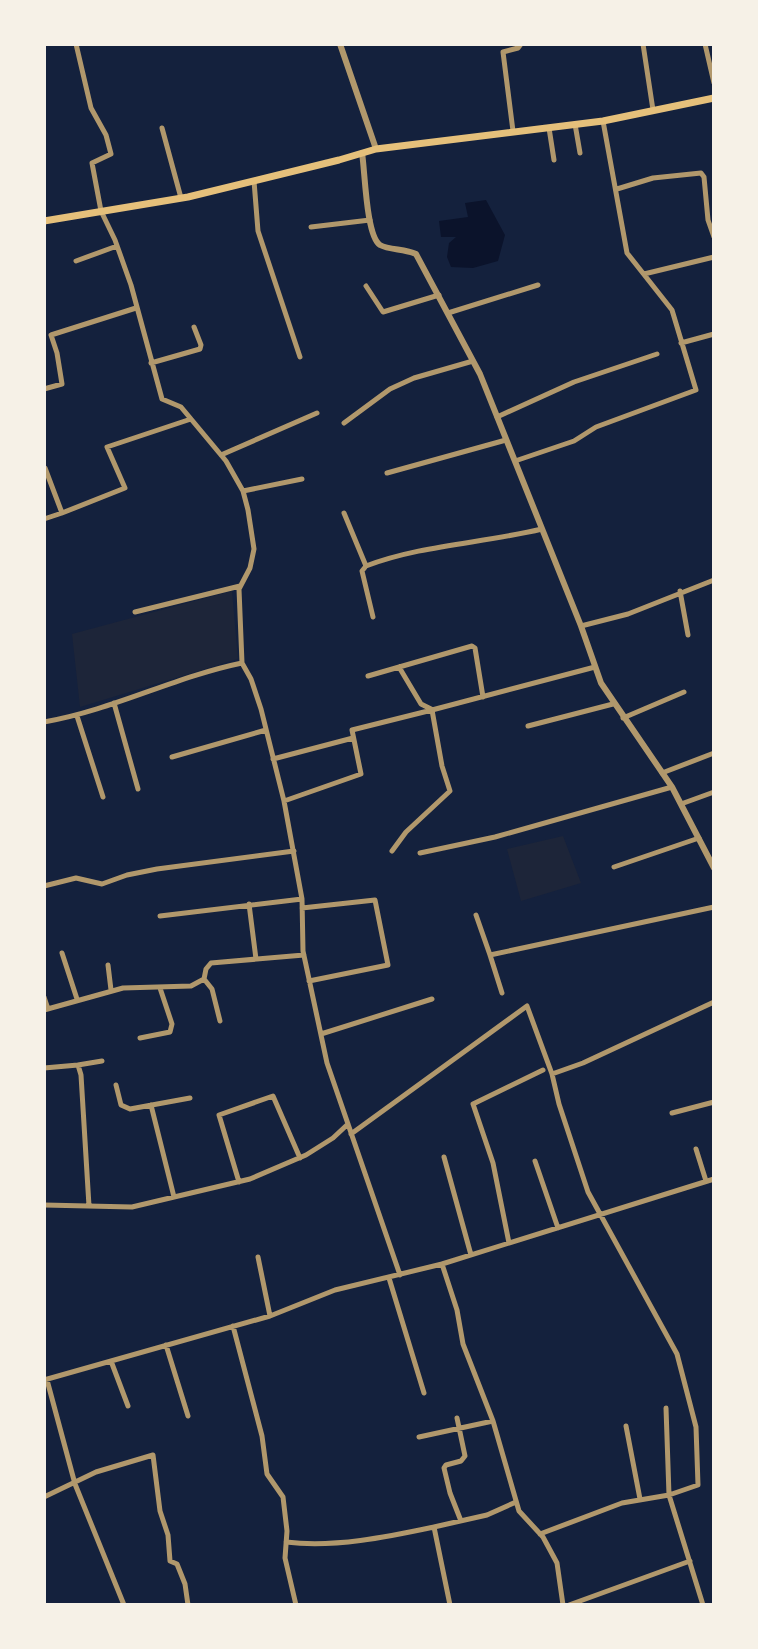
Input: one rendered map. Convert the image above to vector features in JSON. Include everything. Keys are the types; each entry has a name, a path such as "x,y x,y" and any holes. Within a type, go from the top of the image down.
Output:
{"main road":[{"path":"44,221 181,198 376,149 603,121 714,98"}],"street":[{"path":"76,44 91,108 106,135 111,154 92,163 101,211 117,246 162,399 181,407 221,455 243,491 254,549 238,602 243,636 242,663 251,679 284,801 302,899 304,955 327,1063 400,1275"},
{"path":"340,44 376,149"},
{"path":"513,131 503,52 518,48 521,44"},
{"path":"643,44 653,110"},
{"path":"705,44 714,83"},
{"path":"515,461 574,441 596,427 696,390 672,310 627,253 603,121"},
{"path":"575,124 580,153"},
{"path":"549,127 554,160"},
{"path":"162,128 181,198"},
{"path":"362,153 375,241 381,246 416,254 439,295 497,417 601,683 672,787 714,868"},
{"path":"617,189 653,178 701,173 708,220 714,237"},
{"path":"254,181 258,231 300,357"},
{"path":"311,227 370,220"},
{"path":"76,261 117,246"},
{"path":"644,274 714,257"},
{"path":"448,313 538,285"},
{"path":"366,286 383,312 439,295"},
{"path":"44,389 62,384 57,353 47,336 136,308"},
{"path":"151,363 200,349 194,327"},
{"path":"681,343 714,334"},
{"path":"497,417 574,382 657,354"},
{"path":"344,423 390,389 414,378 473,361"},
{"path":"221,455 317,413"},
{"path":"44,519 125,488 107,447 191,419"},
{"path":"387,473 506,440"},
{"path":"45,468 62,513"},
{"path":"243,491 302,479"},
{"path":"344,513 366,566"},
{"path":"373,617 362,571 366,566 414,553 542,529"},
{"path":"581,626 628,614 714,580"},
{"path":"135,612 241,585"},
{"path":"680,591 688,635"},
{"path":"368,676 472,646 475,648 483,697"},
{"path":"44,722 77,716 164,684 242,663"},
{"path":"399,667 421,704 432,710"},
{"path":"284,801 361,774 352,730 595,667"},
{"path":"622,718 684,692"},
{"path":"114,703 138,789"},
{"path":"528,726 613,704"},
{"path":"392,851 406,832 450,791 432,710"},
{"path":"77,716 103,797"},
{"path":"172,757 266,730"},
{"path":"273,759 353,738"},
{"path":"662,773 714,753"},
{"path":"420,853 495,837 672,787"},
{"path":"681,804 714,792"},
{"path":"614,867 699,838"},
{"path":"44,886 76,878 102,884 157,869 294,851"},
{"path":"160,916 302,899"},
{"path":"302,908 375,900 388,965 309,981"},
{"path":"249,904 256,959"},
{"path":"490,955 714,907"},
{"path":"476,915 502,993"},
{"path":"62,953 77,999"},
{"path":"220,1021 212,989 204,979 211,963 304,955"},
{"path":"108,965 111,990"},
{"path":"44,997 46,1009 111,990 191,986 204,979"},
{"path":"140,1038 170,1032 172,1024 160,988"},
{"path":"321,1034 432,999"},
{"path":"552,1074 583,1063 714,1002"},
{"path":"350,1134 527,1006 552,1074 582,1174 677,1354 693,1413 698,1449 698,1485 669,1495 622,1503 540,1534"},
{"path":"44,1068 102,1061"},
{"path":"78,1065 89,1206"},
{"path":"509,1243 493,1163 473,1104 543,1070"},
{"path":"116,1085 121,1105 130,1109 190,1098"},
{"path":"239,1182 219,1115 273,1096 300,1158"},
{"path":"672,1113 714,1102"},
{"path":"151,1105 174,1197"},
{"path":"44,1205 132,1207 239,1182 300,1158 349,1124"},
{"path":"696,1149 706,1181"},
{"path":"444,1157 471,1255"},
{"path":"535,1161 558,1228"},
{"path":"124,1605 75,1484 45,1380 270,1316 335,1290 442,1264 714,1179"},
{"path":"258,1257 270,1316"},
{"path":"442,1264 457,1310 463,1344 493,1421 519,1511 540,1534 557,1563 563,1605"},
{"path":"389,1278 424,1393"},
{"path":"233,1326 262,1436 267,1474 283,1497 288,1577 296,1605"},
{"path":"166,1345 188,1416"},
{"path":"111,1361 128,1406"},
{"path":"666,1408 669,1495 703,1605"},
{"path":"457,1418 465,1456 444,1468 461,1521"},
{"path":"419,1437 493,1421"},
{"path":"626,1426 640,1499"},
{"path":"44,1497 96,1472 153,1455 170,1561 177,1564 185,1584 188,1605"},
{"path":"286,1542 300,1544 354,1540 434,1527 487,1515 516,1502"},
{"path":"434,1527 450,1605"},
{"path":"569,1605 690,1561"}],"shaded area":[{"path":"486,200 505,235 498,261 473,268 451,267 447,257 449,243 456,237 441,237 439,221 468,217 465,203"},
{"path":"232,591 238,659 80,707 72,634"},
{"path":"563,836 581,883 521,901 507,849"}]}
